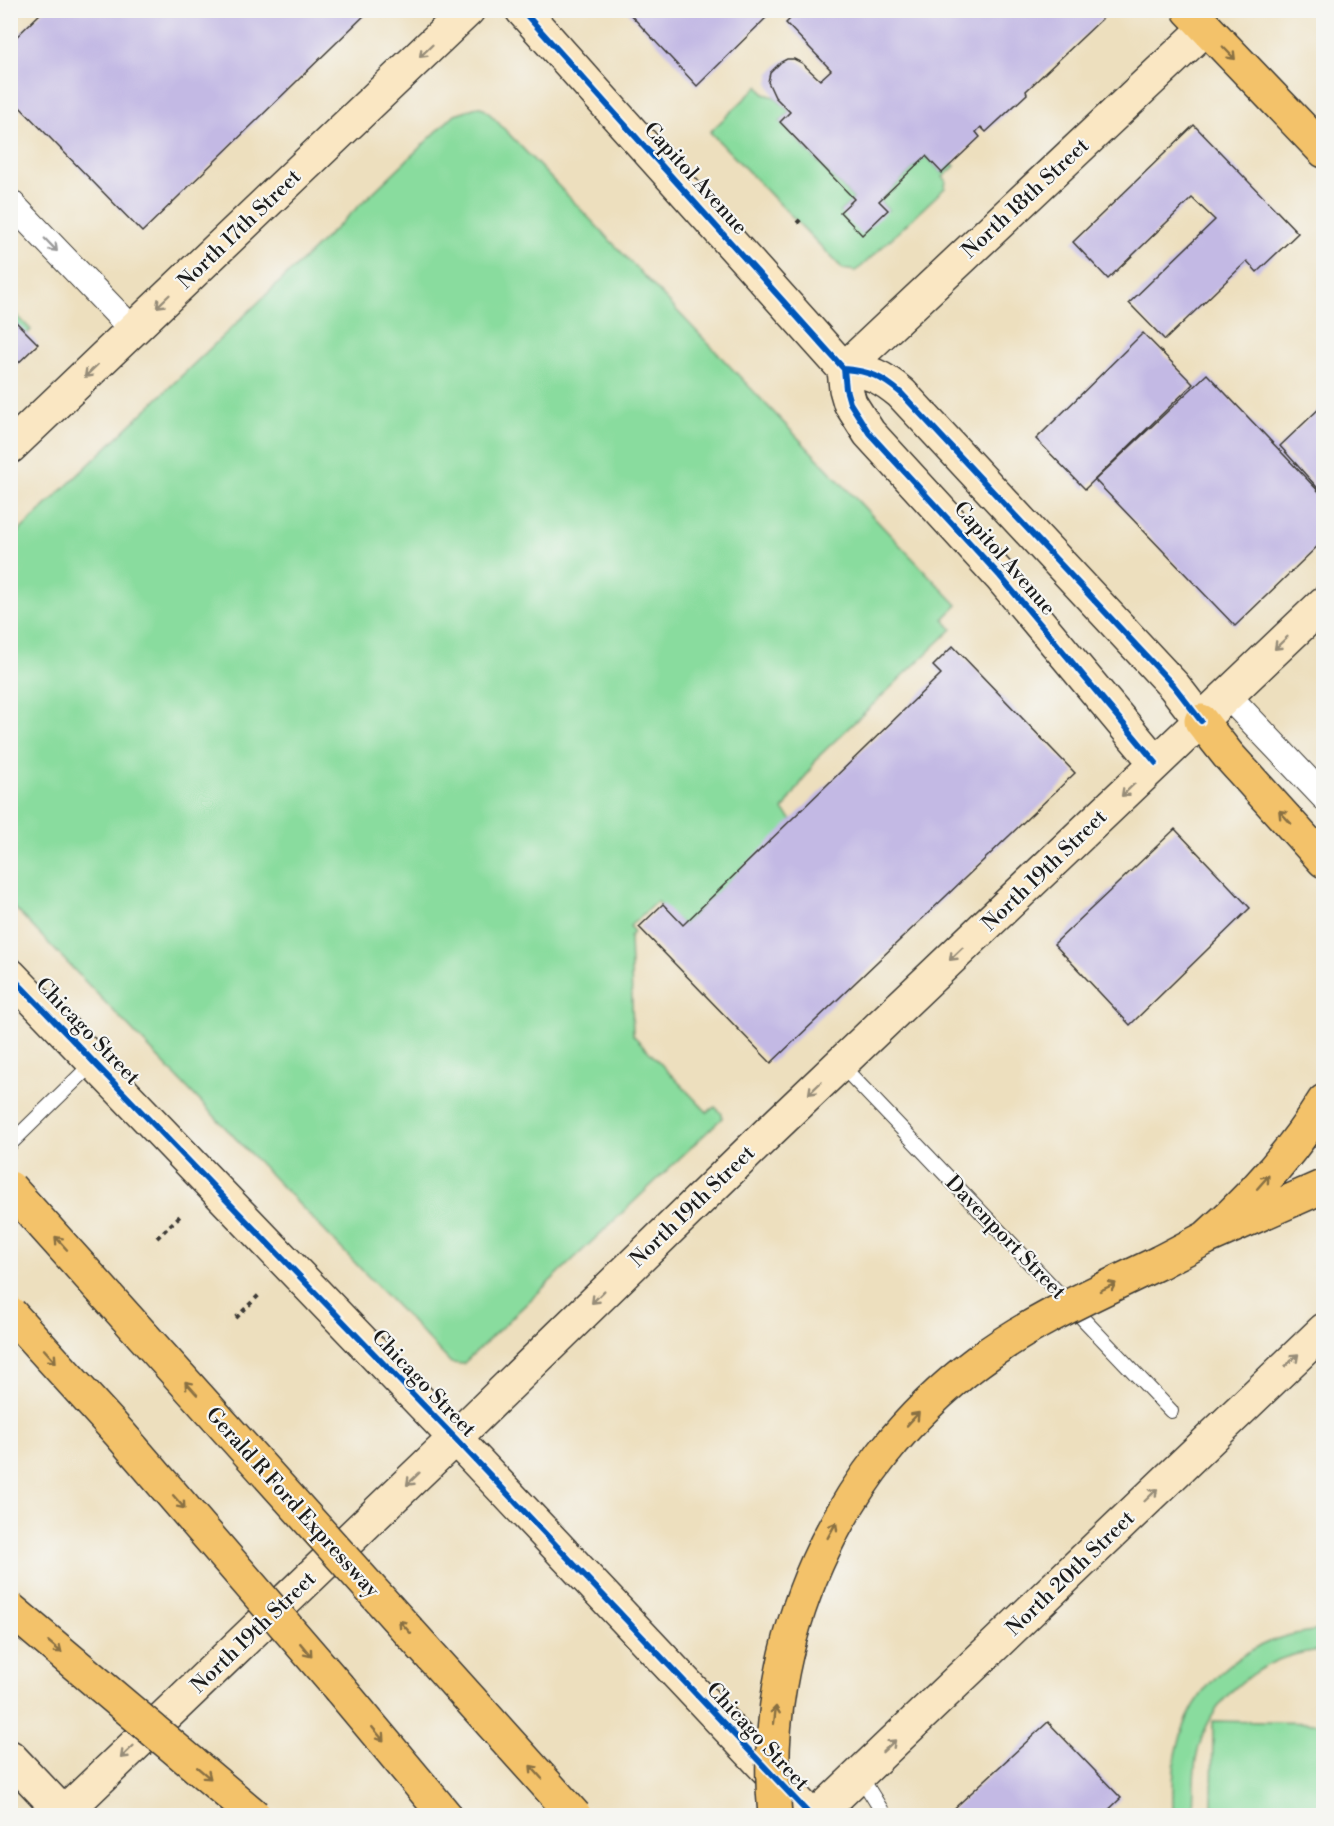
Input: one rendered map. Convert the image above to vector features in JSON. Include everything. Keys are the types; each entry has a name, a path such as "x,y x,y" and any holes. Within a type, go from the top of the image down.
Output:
{"highway":[{"path":"1198,19 1323,151"},
{"path":"1201,721 1228,755 1323,861"},
{"path":"1206,1238 1262,1183 1296,1142 1323,1101"},
{"path":"775,1815 773,1733 777,1696 789,1642 814,1566 861,1482 895,1437 919,1412 977,1362 1012,1337 1206,1238 1323,1186"},
{"name":"Gerald R Ford Expressway","path":"10,1188 575,1815"},
{"path":"10,1313 228,1557 446,1815"},
{"path":"10,1609 255,1815"}],"street":[{"name":"North 17th Street","path":"10,447 468,10"},
{"name":"Capitol Avenue","path":"522,10 844,369 849,402 869,433 1013,590 1156,764"},
{"name":"North 18th Street","path":"844,369 1198,19"},
{"path":"10,202 133,330"},
{"name":"Capitol Avenue","path":"844,369 864,371 878,376 901,393 1174,686 1201,721"},
{"name":"North 19th Street","path":"64,1815 455,1438 639,1256 1323,603"},
{"path":"1227,695 1323,797"},
{"name":"Chicago Street","path":"10,975 455,1438 811,1815"},
{"name":"North 20th Street","path":"816,1815 1323,1330"},
{"path":"10,1757 64,1815"}],"lane":[{"path":"10,1144 94,1062"},
{"name":"Davenport Street","path":"840,1064 1171,1411"},
{"path":"859,1774 885,1815"}],"path":[{"path":"797,223 802,218"},
{"path":"157,1238 182,1214"},
{"path":"236,1318 259,1295"}],"green space":[{"path":"758,86 764,94 775,97 790,112 780,122 854,199 840,212 888,210 879,201 926,156 942,173 952,163 955,166 943,177 946,180 945,188 861,267 855,271 843,269 710,132"},
{"path":"477,107 488,112 957,605 943,619 952,629 819,756 783,810 793,821 683,925 657,901 630,926 634,932 630,937 633,1035 707,1112 715,1107 722,1114 722,1118 463,1364 451,1363 11,904 11,539 455,114"},
{"path":"10,308 31,330 17,344 11,337"},
{"path":"1323,1630 1323,1650 1300,1653 1259,1670 1225,1699 1212,1717 1202,1737 1195,1767 1193,1815 1173,1815 1175,1763 1183,1729 1209,1684 1248,1652 1271,1641"},
{"path":"1213,1721 1323,1723 1323,1815 1212,1815"}],"building":[{"path":"44,10 370,10 142,232 10,97 10,43"},
{"path":"626,10 774,10 697,86"},
{"path":"799,10 1095,10 1103,18 986,132 981,127 976,132 980,137 942,173 926,156 879,201 888,210 862,235 840,212 854,199 780,122 790,112 775,97 768,82 770,73 787,59 794,59 802,63 820,80 831,70 786,23"},
{"path":"1194,125 1298,233 1257,272 1247,261 1165,340 1129,303 1215,220 1192,198 1108,279 1073,242"},
{"path":"10,316 38,344 10,371"},
{"path":"1143,333 1193,384 1085,489 1036,439"},
{"path":"1207,374 1324,497 1324,540 1235,626 1095,480"},
{"path":"1324,404 1324,495 1280,446"},
{"path":"953,646 1075,773 771,1063 639,927 663,904 683,925 941,674 933,666"},
{"path":"1175,829 1250,908 1130,1025 1054,944"},
{"path":"1048,1722 1121,1798 1102,1816 946,1816"}],"cycle path":[{"path":"522,10 844,369 850,403 869,433 1000,576 1156,763"},
{"path":"844,369 875,376 901,393 1174,686 1201,721"},
{"path":"10,975 455,1438 811,1816"}]}
